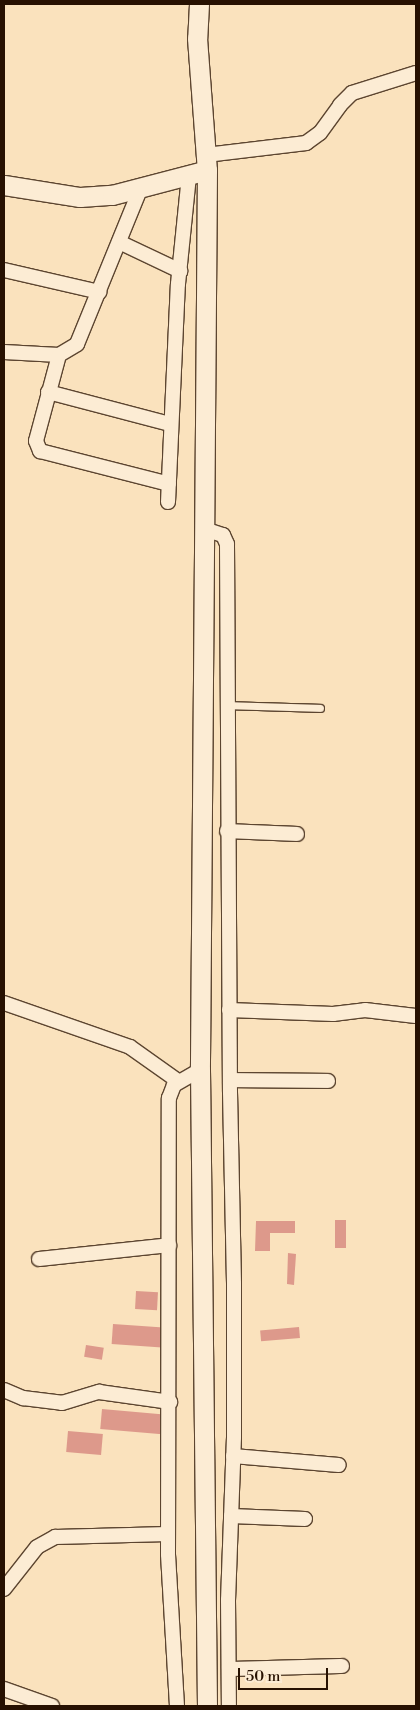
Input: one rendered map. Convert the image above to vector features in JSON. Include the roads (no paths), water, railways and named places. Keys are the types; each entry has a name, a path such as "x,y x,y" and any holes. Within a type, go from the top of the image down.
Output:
{"street":[{"path":"198,4 204,530 200,1070 208,1706"},
{"path":"4,185 80,197 140,190 201,166 306,143 320,133 340,104 352,93 416,73"},
{"path":"168,502 170,424 180,271 201,166"},
{"path":"4,352 59,355 72,349 82,336 140,190"},
{"path":"119,242 180,271"},
{"path":"4,270 99,292"},
{"path":"59,355 36,441 40,451 168,484"},
{"path":"48,392 170,424"},
{"path":"204,530 223,535 227,544 229,1010 234,1284 229,1706"},
{"path":"228,831 297,834"},
{"path":"4,1003 130,1047 178,1081"},
{"path":"229,1010 333,1014 365,1010 416,1016"},
{"path":"177,1706 168,1534 170,1402 169,1098 178,1081 200,1070"},
{"path":"230,1080 328,1081"},
{"path":"39,1259 169,1245"},
{"path":"4,1390 23,1398 62,1403 99,1392 170,1402"},
{"path":"233,1456 339,1465"},
{"path":"231,1516 305,1519"},
{"path":"4,1589 37,1547 55,1537 168,1534"},
{"path":"229,1669 342,1666"},
{"path":"4,1689 52,1706"}],"lane":[{"path":"227,705 320,708"}]}
